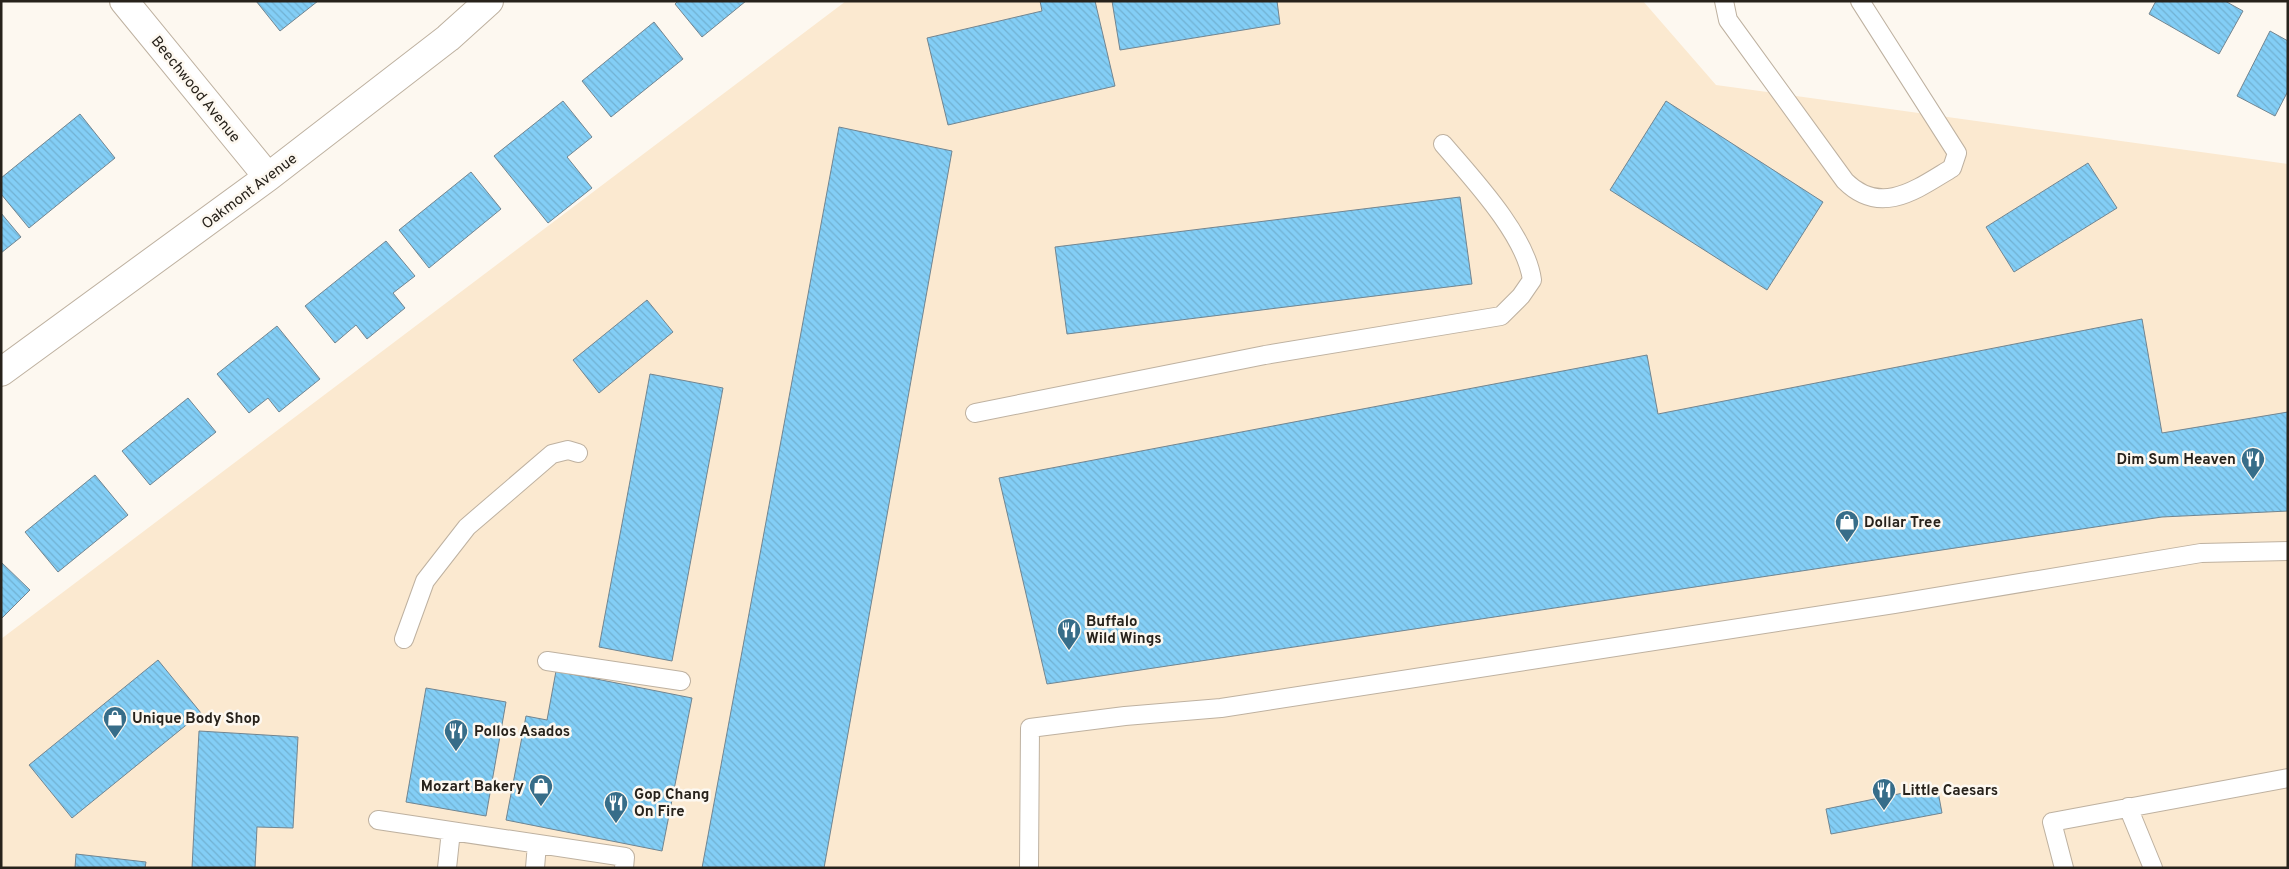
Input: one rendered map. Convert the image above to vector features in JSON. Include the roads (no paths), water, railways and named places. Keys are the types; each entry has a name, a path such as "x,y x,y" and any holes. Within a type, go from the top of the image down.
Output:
{"street":[{"name":"Beechwood Avenue","path":"124,1 268,177"},
{"name":"Oakmont Avenue","path":"1,372 268,177 448,38 489,1"}],"lane":[{"path":"1724,1 1728,20 1845,181 1858,194 1881,200 1910,193 1952,168 1957,153 1860,1"},
{"path":"975,413 1266,355 1501,316 1522,296 1532,280 1530,266 1503,218 1476,182 1443,144"},
{"path":"404,639 425,581 467,527 552,454 568,450 578,453"},
{"path":"1028,868 1030,728 1125,716 1248,704 1885,606 2201,553 2288,551"},
{"path":"547,661 681,681"},
{"path":"2064,868 2052,822 2288,778"},
{"path":"2128,807 2153,868"},
{"path":"378,820 625,857 624,868"},
{"path":"447,868 451,831"},
{"path":"535,868 537,844"}],"place":[{"name":"Dim Sum Heaven","path":"2253,480"},
{"name":"Dollar Tree","path":"1847,543"},
{"name":"Buffalo Wild Wings","path":"1069,651"},
{"name":"Unique Body Shop","path":"115,739"},
{"name":"Pollos Asados","path":"456,752"},
{"name":"Mozart Bakery","path":"541,807"},
{"name":"Little Caesars","path":"1884,811"},
{"name":"Gop Chang On Fire","path":"616,824"}]}
